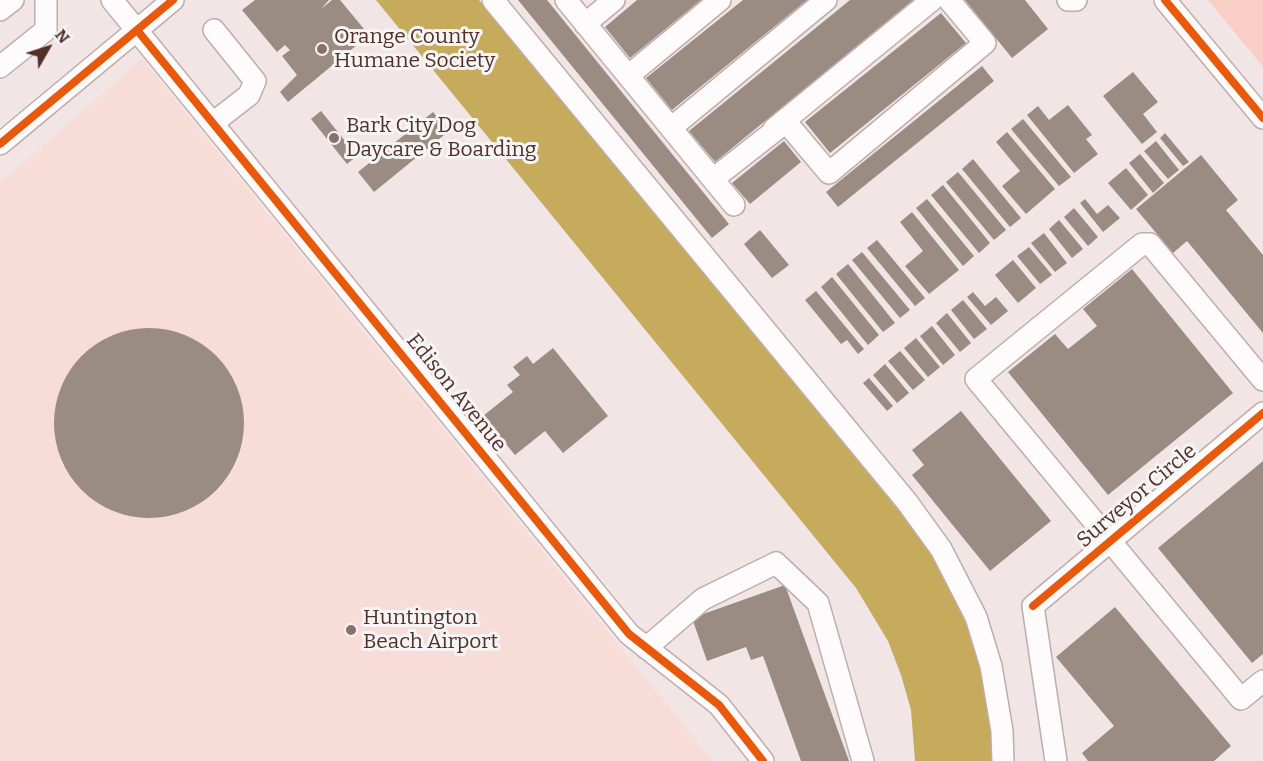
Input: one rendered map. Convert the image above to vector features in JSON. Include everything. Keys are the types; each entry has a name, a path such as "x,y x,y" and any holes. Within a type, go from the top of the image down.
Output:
{"street":[{"path":"0,10 13,0"},
{"path":"0,67 46,30 46,0"},
{"name":"Edison Avenue","path":"112,0 621,624 646,648 719,705 763,761"},
{"path":"0,144 173,0"},
{"path":"493,0 907,502 941,549 976,617 988,656 1002,731 1003,761"},
{"path":"566,0 734,205"},
{"path":"585,24 614,0"},
{"path":"628,76 720,0"},
{"path":"671,128 826,0"},
{"path":"713,179 932,0"},
{"path":"713,179 786,122 830,173 985,43 950,0"},
{"path":"1068,0 1076,0"},
{"path":"1165,0 1263,118"},
{"path":"213,123 249,95 255,81 214,30"},
{"path":"1263,380 1150,244 1142,244 976,379 1241,699 1263,681"},
{"name":"Surveyor Circle","path":"1056,761 1033,606 1263,413"},
{"path":"646,648 703,599 776,563 818,603 863,761"}],"shaded area":[{"path":"376,0 479,0 904,517 934,558 973,638 985,685 995,761 915,761 911,710 901,675 888,641 856,588"},
{"path":"1208,0 1263,0 1263,67"},
{"path":"142,59 713,761 0,761 0,183"}],"building":[{"path":"255,0 329,0 321,9 332,0 340,0 369,35 288,102 280,92 297,75 282,56 290,50 285,45 277,52 242,10"},
{"path":"518,0 547,0 729,224 712,238"},
{"path":"637,0 701,0 630,58 605,27"},
{"path":"743,0 807,0 672,110 646,78"},
{"path":"850,0 913,0 715,162 689,131"},
{"path":"965,0 1025,0 1048,29 1012,58"},
{"path":"941,13 966,43 830,153 805,122"},
{"path":"982,66 994,81 838,207 826,192"},
{"path":"1133,72 1158,102 1143,114 1157,132 1142,144 1103,96"},
{"path":"1068,105 1092,135 1086,139 1098,154 1074,173 1027,115 1038,106 1049,120"},
{"name":"Bark City Dog Daycare & Boarding","path":"321,111 357,156 347,164 311,119"},
{"path":"433,112 449,131 374,192 358,172"},
{"path":"1023,119 1071,177 1059,186 1011,129"},
{"path":"1007,132 1055,189 1026,214 1002,186 1020,171 996,142"},
{"path":"1165,133 1189,162 1183,166 1160,138"},
{"path":"784,141 801,162 750,204 732,183"},
{"path":"1156,141 1179,170 1168,179 1144,151"},
{"path":"1140,154 1164,183 1153,193 1129,163"},
{"path":"1201,155 1238,200 1226,210 1263,255 1263,333 1187,241 1173,253 1136,209"},
{"path":"973,159 1021,218 1010,227 962,169"},
{"path":"1126,168 1148,195 1131,210 1108,183"},
{"path":"958,172 1006,230 994,240 946,182"},
{"path":"943,185 990,243 979,253 931,195"},
{"path":"927,199 974,256 963,266 916,208"},
{"path":"1085,199 1097,214 1108,205 1120,218 1103,232 1080,203"},
{"path":"1074,208 1098,237 1088,246 1064,217"},
{"path":"912,212 959,270 929,294 905,266 923,251 900,222"},
{"path":"1059,220 1083,249 1072,258 1049,229"},
{"path":"760,230 789,265 772,278 744,244"},
{"path":"1044,233 1067,263 1055,272 1031,243"},
{"path":"877,240 925,298 915,306 867,248"},
{"path":"1029,247 1052,275 1040,284 1017,256"},
{"path":"862,252 910,310 900,318 852,260"},
{"path":"1013,260 1036,288 1018,303 995,275"},
{"path":"848,264 895,323 883,332 836,274"},
{"path":"1132,269 1233,393 1108,495 1008,372 1055,334 1068,349 1097,326 1083,309"},
{"path":"832,277 879,335 868,345 821,287"},
{"path":"816,291 864,349 858,354 847,340 841,344 805,300"},
{"path":"973,292 985,306 996,297 1008,311 991,325 967,297"},
{"path":"963,300 987,329 974,339 951,310"},
{"path":"947,313 971,343 960,352 936,323"},
{"path":"932,326 955,355 943,365 920,336"},
{"path":"158,328 168,329 194,339 210,349 223,362 237,386 243,404 243,442 237,460 223,484 210,497 186,511 168,517 140,518 130,517 104,507 88,497 75,484 61,460 55,442 54,414 55,404 65,378 75,362 88,349 112,335 130,329"},
{"path":"916,338 940,367 928,377 904,348"},
{"path":"553,348 608,416 563,453 545,431 515,455 483,416 513,392 507,385 520,375 513,367 527,356 533,364"},
{"path":"900,351 925,380 913,390 888,361"},
{"path":"885,364 909,393 897,403 873,375"},
{"path":"869,378 893,406 887,411 863,383"},
{"path":"961,411 1051,521 990,571 912,475 924,465 912,450"},
{"path":"1263,461 1263,654 1252,663 1158,548"},
{"path":"785,585 849,761 801,761 763,656 751,660 746,647 707,661 692,618"},
{"path":"1115,607 1231,746 1214,761 1088,761 1082,753 1114,726 1056,657"}],"cycle path":[{"path":"0,144 173,0"},
{"path":"1165,0 1263,118"},
{"path":"137,30 629,634 719,705 763,761"},
{"path":"1033,606 1263,413"}],"place":[{"name":"Orange County Humane Society","path":"322,49"},
{"name":"Bark City Dog Daycare & Boarding","path":"334,138"},
{"name":"Huntington Beach Airport","path":"351,630"}]}
